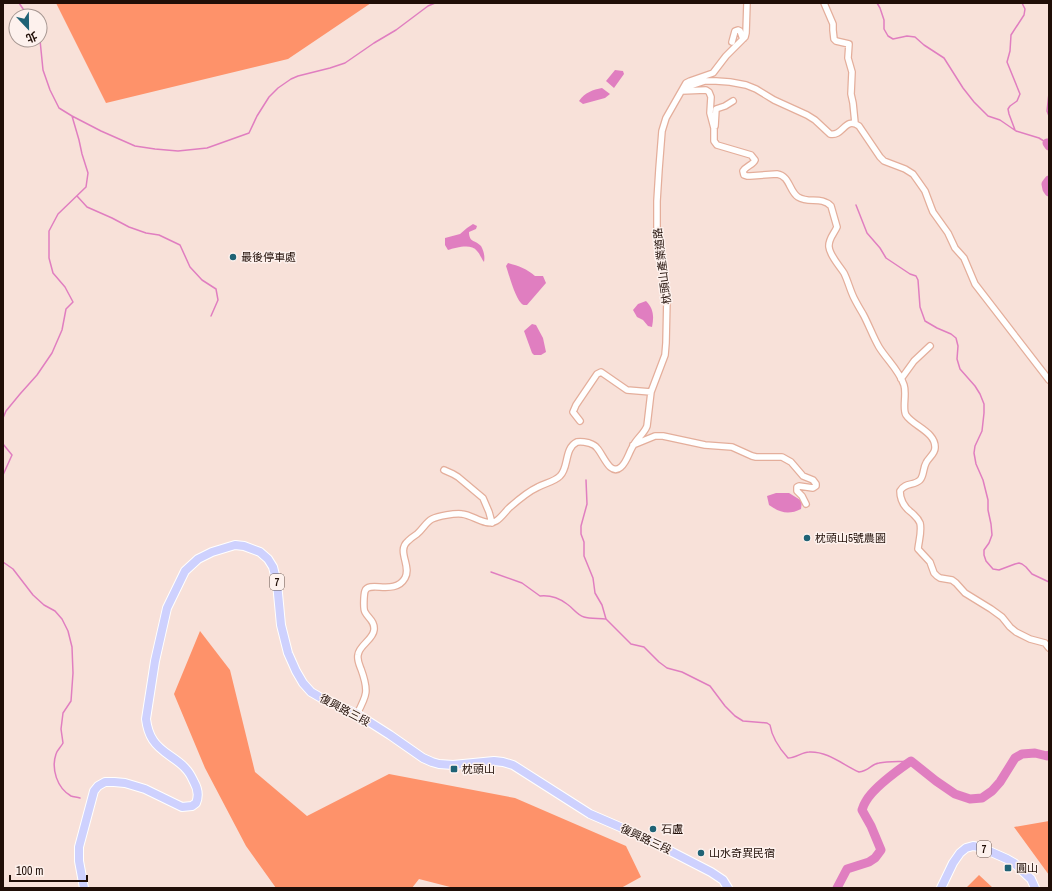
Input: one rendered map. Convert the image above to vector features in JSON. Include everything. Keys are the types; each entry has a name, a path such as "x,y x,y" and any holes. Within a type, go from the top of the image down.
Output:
{"main road":[{"name":"復興路三段","path":"84,888 79,861 79,847 94,791 98,786 104,782 125,783 145,788 182,807 196,804 198,799 196,786 190,774 186,768 158,747 152,740 146,719 155,661 167,608 185,571 198,559 212,552 235,545 252,548 260,552 268,559 273,567 277,583 281,625 288,654 296,671 311,692 357,714 423,758 432,762 453,765 494,761 513,765 590,814 641,836 711,872 723,880 728,888"},
{"name":"7","path":"941,888 953,863 960,853 966,848 973,846 980,847 1014,863 1031,879 1035,888"}],"street":[{"path":"743,39 746,33 747,3"},
{"path":"824,3 833,24 832,30 834,39 836,41 849,44 848,58 852,72 850,94 853,103 855,123 859,126 884,161 905,169 913,174 925,191 933,212 948,233 955,248 964,258 975,284 1049,380"},
{"path":"732,42 735,31 738,30 740,31 743,39"},
{"name":"枕頭山產業道路","path":"492,523 499,519 518,500 537,487 560,477 563,473 570,450 576,443 586,442 593,445 597,448 610,467 613,470 617,470 624,464 633,446 647,426 651,392 665,355 666,343 668,298 657,227 658,169 662,131 666,118 686,83 713,73 726,56 743,39"},
{"path":"683,89 705,81 730,82 746,85 807,115 815,120 830,134 837,133 846,125 855,123"},
{"path":"683,89 706,90 709,92 711,97 710,113 714,128"},
{"path":"733,101 716,109 714,141 717,145 752,155 754,157 754,162 744,169 744,175 781,175 788,181 797,196 806,200 824,201 831,206 837,228 830,240 830,251 844,273 854,299 878,346 892,364 905,386 906,392 904,412 909,419 928,433 936,446 935,450 926,461 920,480 906,485 900,491 901,499 907,508 920,521 921,529 918,549 930,562 934,573 937,576 952,580 965,593 1002,616 1010,627 1016,632 1030,639 1045,643 1049,648"},
{"path":"901,379 914,361 930,346"},
{"path":"580,421 573,412 576,405 597,374 601,372 627,390 651,392"},
{"path":"633,446 655,436 663,436 705,445 732,447 752,456 786,459 791,462 803,476 813,480 816,484 816,486 812,488 797,487 797,490 806,504"},
{"path":"357,714 365,700 366,687 358,662 358,651 373,634 374,629 373,622 364,611 365,591 367,588 371,586 390,588 402,582 406,577 407,572 403,553 404,546 406,542 418,534 430,520 463,514 492,523 490,512 483,498 458,477 444,470"}],"shaded area":[{"path":"56,3 371,3 288,59 106,103"},
{"path":"615,70 623,71 624,74 614,88 606,81"},
{"path":"602,88 610,94 605,98 583,104 579,101 587,93"},
{"path":"473,224 477,226 476,229 469,232 469,236 471,240 481,246 484,254 484,262 478,252 471,247 448,250 445,245 445,238 460,234"},
{"path":"508,263 523,268 535,276 543,276 546,283 527,305 522,304 512,286 506,266"},
{"path":"646,301 651,307 653,313 652,327 648,326 643,320 637,317 633,310 638,304"},
{"path":"532,324 536,325 543,338 546,352 541,355 534,355 532,353 524,331"},
{"path":"776,493 789,493 802,501 801,509 792,512 785,512 773,508 769,505 767,496"},
{"path":"200,631 230,670 255,772 307,816 389,774 515,798 626,846 641,877 621,888 454,888 419,879 412,888 276,888 246,846 205,768 174,694"},
{"path":"1049,821 1049,875 1014,827"},
{"path":"979,875 993,888 966,888"}],"waterway":[{"path":"19,3 22,8"},
{"path":"72,116 135,146 178,151 207,148 249,133 257,116 269,97 278,88 291,79 345,63 396,30 428,6 435,3"},
{"path":"877,3 884,20 884,29 888,36 893,39 907,36 915,37 924,45 944,58 963,88 988,116 1000,120 1016,131 1039,138 1047,143 1049,140"},
{"path":"1015,130 1008,109 1017,101 1020,94 1007,62 1010,51 1011,35 1024,15 1025,9 1022,3"},
{"path":"3,418 6,411 37,375 52,353 62,330 66,309 73,302 65,287 53,273 49,258 49,231 58,214 86,187 88,173 72,116 59,108 50,90 43,70 41,48"},
{"path":"1049,93 1047,111 1049,116"},
{"path":"1049,180 1046,184 1049,192"},
{"path":"77,196 87,207 129,227 146,233 159,235 180,245 190,267 202,280 216,289 218,300 211,316"},
{"path":"856,205 867,233 880,248 886,258 910,274 916,276 918,280 920,307 925,321 956,338 958,346 957,359 960,369 975,386 984,404 982,431 975,446 974,453 976,464 983,480 988,500 988,510 991,524 992,535 984,550 986,561 993,569 999,570 1019,563 1026,567 1032,574 1049,582"},
{"path":"3,444 12,455 3,475"},
{"path":"586,480 587,504 581,526 581,534 584,542 584,556 593,578 595,593 602,605 606,619 631,644 644,647 667,668 682,672 710,686 725,706 735,716 743,721 767,723 770,725 776,743 788,758 806,752 816,752 829,756 859,772 879,763 911,761"},
{"path":"3,562 13,569 33,595 44,605 55,611 62,619 68,631 72,647 73,673 71,701 63,713 61,729 63,743 57,753 54,766 56,778 66,793 80,798"},
{"path":"491,572 522,583 540,596 554,597 561,600 584,617 606,619"},
{"path":"837,888 847,869 869,862 875,858 881,850 862,809 866,801 875,790 911,761 955,794 970,799 982,798 992,791 1000,782 1015,758 1022,754 1035,753 1047,756 1049,755"}],"place":[{"name":"最後停車處","path":"233,257"},
{"name":"枕頭山5號農園","path":"807,538"},
{"name":"枕頭山","path":"454,769"},
{"name":"石盧","path":"653,829"},
{"name":"山水奇異民宿","path":"701,853"},
{"name":"圓山","path":"1008,868"}]}
